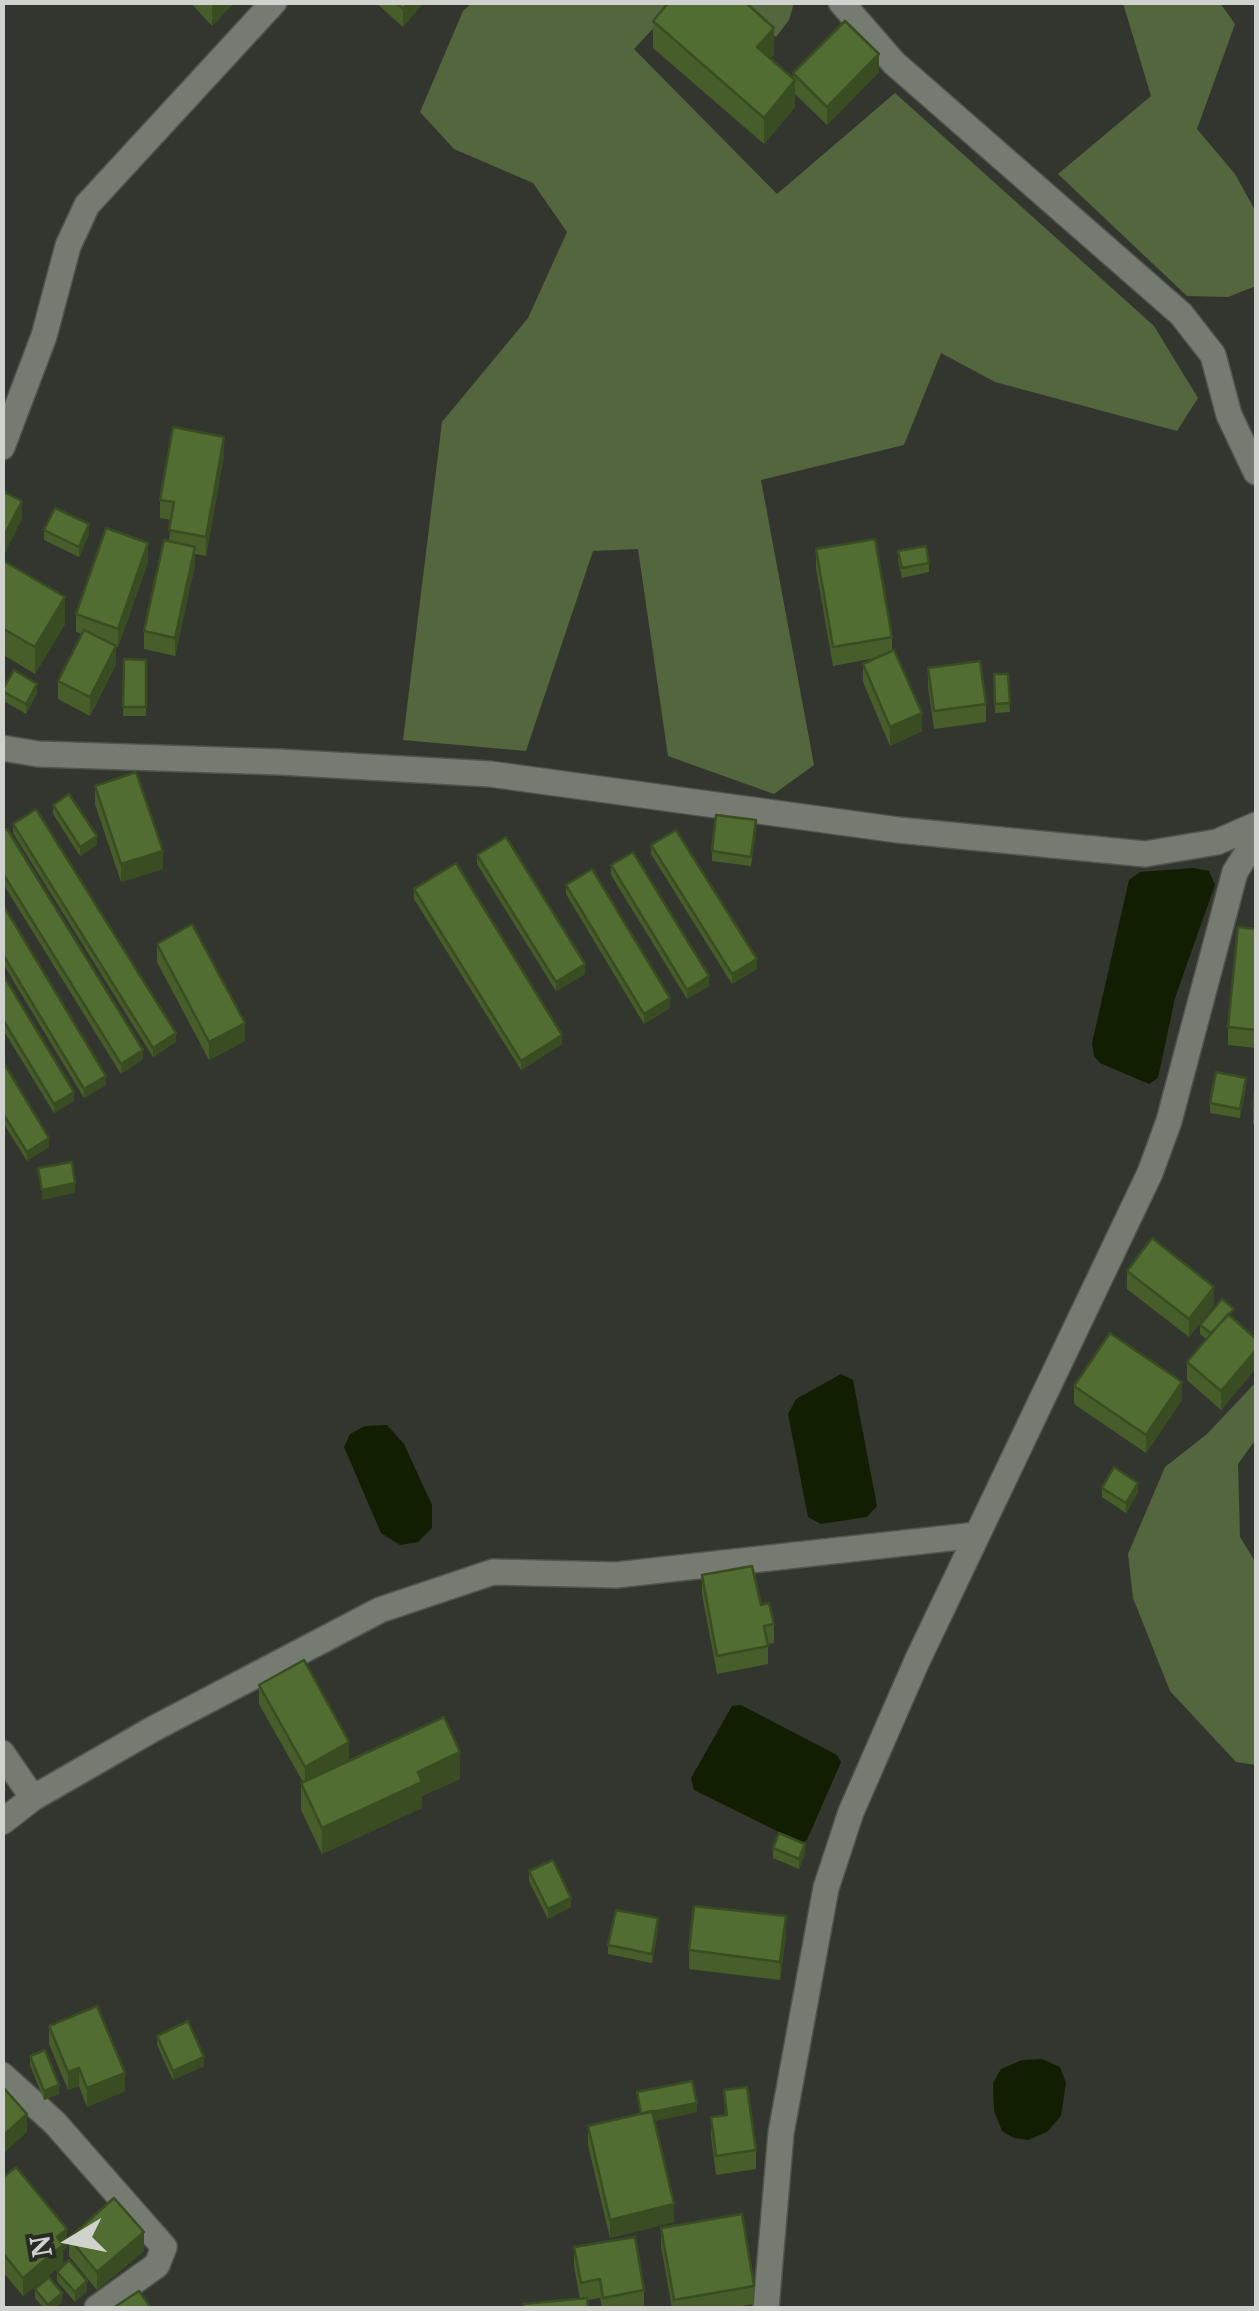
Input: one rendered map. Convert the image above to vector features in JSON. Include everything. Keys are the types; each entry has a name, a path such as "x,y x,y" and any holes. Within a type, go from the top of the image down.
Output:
{"street":[{"path":"2,447 44,336 68,246 87,205 274,2"},
{"path":"841,2 894,62 1181,314 1213,356 1230,415 1256,472"},
{"path":"2,748 38,754 490,774 898,830 1145,854 1216,842 1256,825"},
{"path":"766,2308 781,2133 826,1888 851,1812 917,1662 1150,1174 1169,1121 1235,872 1256,839"},
{"path":"2,1822 34,1798 153,1729 380,1610 493,1572 616,1575 978,1534"},
{"path":"2,1752 34,1798"},
{"path":"2,2075 55,2123 164,2247 157,2265 97,2308"}],"shaded area":[{"path":"472,3 677,3 634,49 777,194 895,93 1154,326 1198,398 1177,431 995,382 941,353 904,445 761,480 814,765 774,794 668,756 638,549 593,551 526,751 403,740 442,422 528,318 567,232 533,183 454,149 420,112 463,11"},
{"path":"734,3 794,3 789,20 776,37"},
{"path":"1123,3 1220,3 1235,24 1197,129 1235,174 1256,212 1256,286 1228,297 1187,296 1058,174 1151,96"},
{"path":"1193,868 1209,871 1215,885 1175,998 1158,1078 1149,1084 1100,1063 1092,1043 1129,880 1140,872"},
{"path":"841,1374 853,1380 877,1506 867,1517 821,1524 808,1517 788,1414 796,1399"},
{"path":"1256,1382 1256,1439 1238,1464 1240,1537 1256,1563 1256,1765 1236,1762 1170,1691 1133,1598 1128,1554 1165,1467 1207,1434"},
{"path":"387,1425 404,1444 432,1505 432,1528 418,1542 400,1545 381,1533 344,1447 350,1434 365,1426"},
{"path":"741,1705 837,1755 841,1762 807,1840 801,1843 694,1790 691,1778 732,1706"},
{"path":"1042,2059 1060,2067 1066,2083 1061,2116 1047,2132 1028,2140 1014,2138 1002,2131 994,2111 993,2083 1001,2069 1022,2060"}],"building":[{"path":"669,2 745,2 774,28 757,47 795,80 764,118 653,21"},
{"path":"845,21 879,54 827,107 793,73"},
{"path":"173,427 224,437 206,537 169,530 174,502 160,500"},
{"path":"2,491 22,501 3,538 2,538"},
{"path":"55,508 89,524 79,547 44,530"},
{"path":"106,528 148,543 118,629 76,614"},
{"path":"875,539 892,637 833,647 816,549"},
{"path":"164,540 195,547 175,638 144,631"},
{"path":"926,546 929,563 902,568 898,551"},
{"path":"2,560 65,597 35,647 2,628"},
{"path":"84,630 116,646 90,697 58,681"},
{"path":"894,650 922,713 890,727 863,664"},
{"path":"124,659 146,660 146,707 123,707"},
{"path":"980,661 986,704 934,711 928,668"},
{"path":"14,670 37,684 26,704 2,691"},
{"path":"994,674 1008,674 1010,703 995,704"},
{"path":"136,772 163,851 121,864 95,786"},
{"path":"69,794 97,836 80,847 53,805"},
{"path":"36,809 176,1033 153,1048 13,824"},
{"path":"716,815 756,820 751,857 712,851"},
{"path":"7,829 143,1050 121,1064 2,872 2,832"},
{"path":"676,830 757,959 732,974 651,845"},
{"path":"506,837 585,964 556,982 477,855"},
{"path":"633,852 709,976 687,990 611,865"},
{"path":"456,863 562,1035 521,1061 414,889"},
{"path":"592,869 670,998 644,1014 566,885"},
{"path":"2,903 106,1076 84,1089 2,953"},
{"path":"192,924 245,1023 209,1042 157,944"},
{"path":"1238,927 1256,929 1256,1030 1228,1027"},
{"path":"2,973 74,1092 54,1104 2,1018"},
{"path":"2,1060 49,1138 27,1152 2,1112"},
{"path":"1216,1072 1246,1078 1240,1109 1210,1103"},
{"path":"72,1162 75,1183 42,1190 38,1168"},
{"path":"1152,1238 1214,1287 1189,1319 1127,1271"},
{"path":"1222,1299 1234,1309 1211,1333 1200,1325"},
{"path":"1228,1314 1256,1339 1256,1350 1221,1391 1187,1362"},
{"path":"1110,1333 1182,1382 1146,1435 1074,1386"},
{"path":"1114,1467 1138,1483 1126,1503 1102,1488"},
{"path":"752,1566 761,1605 769,1603 774,1624 764,1626 768,1646 717,1656 702,1575"},
{"path":"304,1660 349,1742 305,1767 259,1685"},
{"path":"444,1717 460,1752 418,1772 422,1782 322,1828 301,1783"},
{"path":"779,1833 805,1844 799,1859 773,1848"},
{"path":"553,1860 571,1898 548,1909 529,1871"},
{"path":"694,1906 786,1916 780,1962 689,1950"},
{"path":"616,1910 658,1918 652,1954 608,1945"},
{"path":"97,2006 125,2073 87,2088 79,2068 68,2072 49,2026"},
{"path":"188,2021 204,2057 173,2071 157,2036"},
{"path":"45,2050 59,2085 44,2091 30,2056"},
{"path":"692,2081 697,2103 641,2114 637,2092"},
{"path":"2,2086 27,2114 2,2137"},
{"path":"747,2087 756,2150 716,2156 711,2117 727,2115 724,2090"},
{"path":"652,2111 674,2204 610,2220 588,2126"},
{"path":"16,2167 67,2229 57,2237 63,2245 23,2278 2,2252 2,2178"},
{"path":"114,2198 144,2232 97,2272 69,2238"},
{"path":"742,2214 754,2286 674,2300 661,2228"},
{"path":"635,2237 644,2290 603,2298 600,2279 581,2283 574,2247"},
{"path":"69,2260 87,2281 75,2292 57,2272"},
{"path":"49,2277 62,2293 48,2305 35,2289"},
{"path":"139,2291 151,2308 113,2308"},
{"path":"587,2298 588,2308 524,2308 523,2304"}]}
